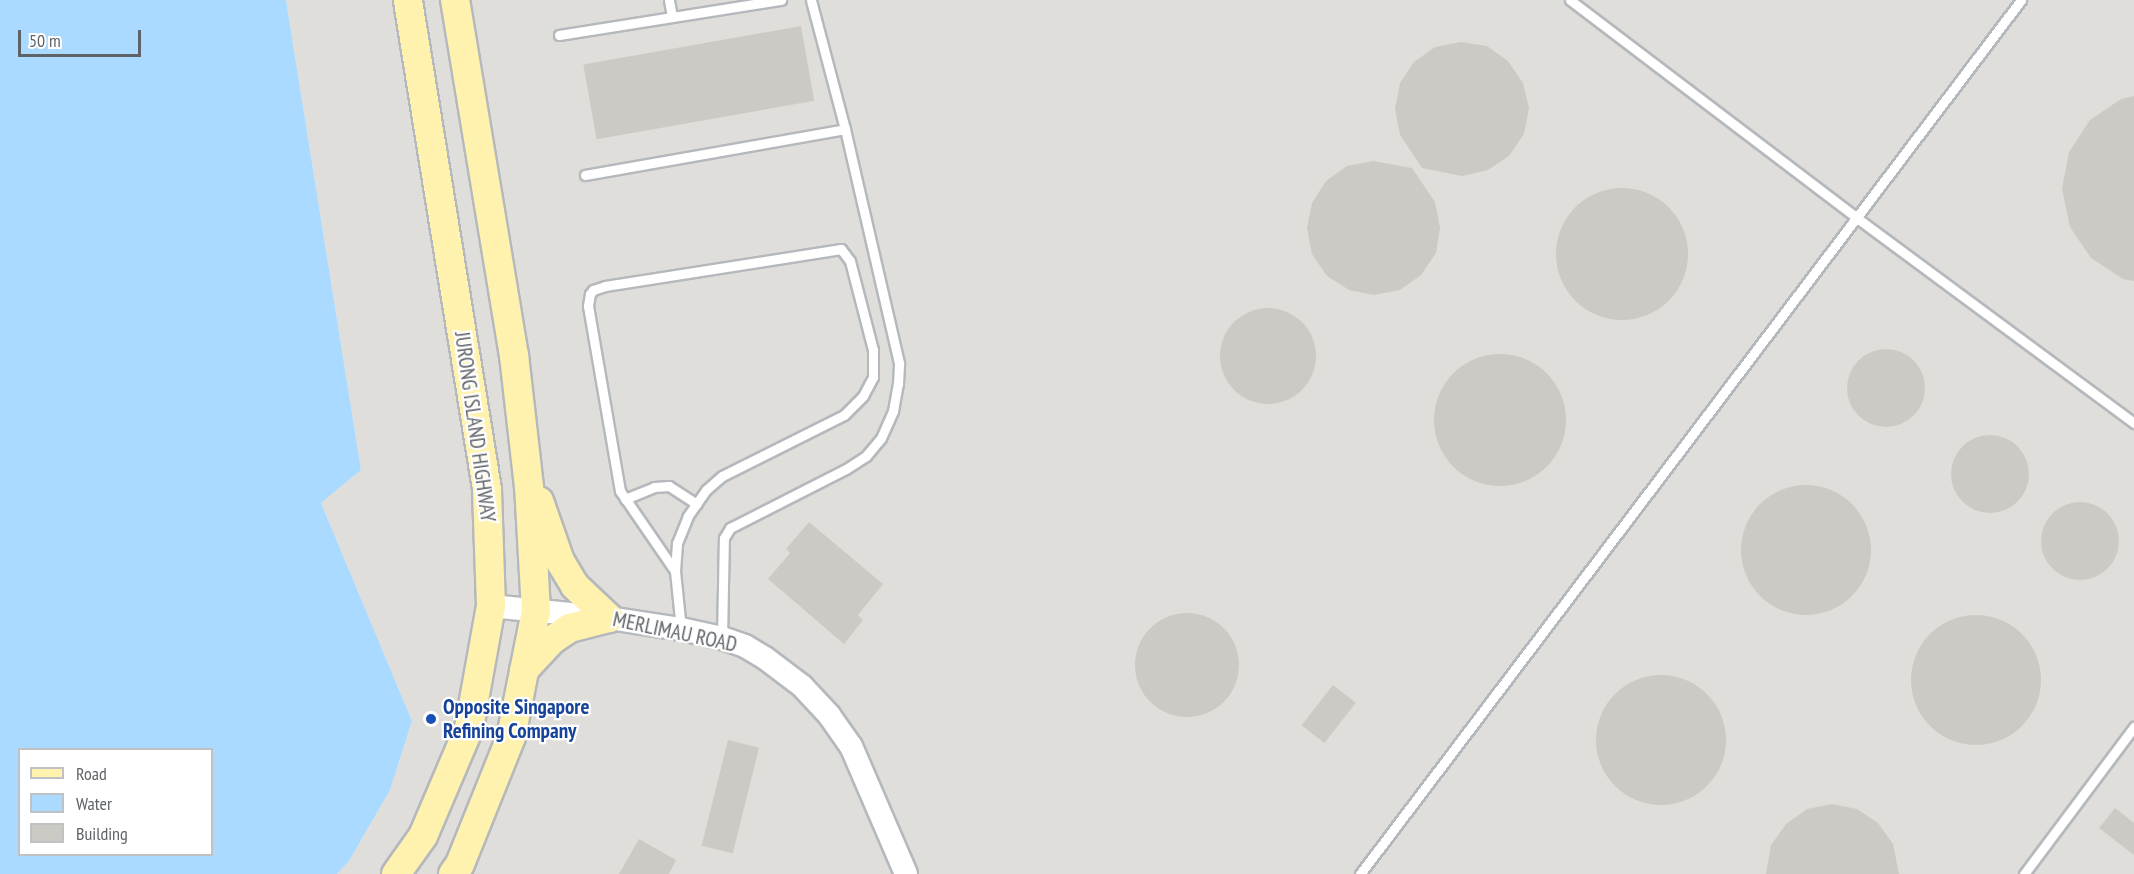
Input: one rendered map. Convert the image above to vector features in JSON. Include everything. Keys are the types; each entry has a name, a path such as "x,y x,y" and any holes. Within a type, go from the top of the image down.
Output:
{"main road":[{"name":"JURONG ISLAND HIGHWAY","path":"396,874 423,836 469,728 490,606 488,508 469,369 408,0"},
{"name":"JURONG ISLAND HIGHWAY","path":"453,874 460,864 511,737 536,611 528,467 514,356 455,0"},
{"path":"528,467 560,561 575,586 609,618"},
{"path":"488,508 504,521 521,516 531,504"},
{"path":"524,671 552,640 570,628 609,618"}],"street":[{"name":"MERLIMAU ROAD","path":"490,606 609,618 681,629 746,646 765,658 802,686 829,715 851,746 906,874"}],"lane":[{"path":"669,0 672,17"},
{"path":"559,35 781,0"},
{"path":"722,638 724,538 730,528 846,469 866,456 881,438 893,411 899,363 845,129 811,0"},
{"path":"1570,0 1857,218 2134,423"},
{"path":"1360,874 2020,0"},
{"path":"585,175 845,129"},
{"path":"675,571 625,499 616,479 588,306 593,290 841,249 849,261 873,350 873,377 863,396 844,415 722,476 706,490 688,516 677,543 675,571 681,629"},
{"path":"625,499 654,487 669,486 696,504"},
{"path":"2024,874 2134,727"}],"shaded area":[{"path":"286,0 2134,0 2134,874 337,874 349,861 390,790 412,721 321,503 361,470"}],"water":[{"path":"0,0 286,0 361,470 321,503 412,721 390,790 349,861 337,874 0,874"}],"building":[{"path":"801,26 814,101 597,139 583,64"},
{"path":"1461,42 1487,46 1508,61 1523,83 1529,108 1524,134 1509,156 1488,170 1462,176 1422,168 1400,135 1395,109 1400,83 1414,62 1435,47"},
{"path":"2134,96 2134,281 2123,279 2091,258 2070,227 2062,189 2069,152 2090,120 2121,99"},
{"path":"1373,161 1412,168 1435,202 1440,228 1436,253 1421,275 1400,290 1374,295 1349,290 1327,276 1312,254 1307,228 1312,203 1326,181 1347,166"},
{"path":"1622,188 1647,193 1669,207 1683,229 1688,254 1683,279 1669,301 1647,315 1622,320 1597,315 1575,301 1561,279 1556,254 1561,229 1575,207 1597,193"},
{"path":"1268,308 1286,312 1302,322 1312,338 1316,356 1312,374 1302,390 1286,400 1268,404 1250,400 1234,390 1224,374 1220,356 1224,338 1234,322 1250,312"},
{"path":"1878,349 1894,349 1908,355 1919,366 1925,380 1925,396 1919,410 1908,421 1894,427 1878,427 1864,421 1853,410 1847,396 1847,380 1853,366 1864,355"},
{"path":"1500,354 1525,359 1547,373 1561,395 1566,420 1561,445 1547,467 1525,481 1500,486 1475,481 1453,467 1439,445 1434,420 1439,395 1453,373 1475,359"},
{"path":"1982,435 1998,435 2012,441 2023,452 2029,466 2029,482 2023,496 2012,507 1998,513 1982,513 1968,507 1957,496 1951,482 1951,466 1957,452 1968,441"},
{"path":"1806,485 1831,490 1852,504 1866,525 1871,550 1866,575 1852,596 1831,610 1806,615 1781,610 1760,596 1746,575 1741,550 1746,525 1760,504 1781,490"},
{"path":"2072,502 2088,502 2102,508 2113,519 2119,533 2119,549 2113,563 2102,574 2088,580 2072,580 2058,574 2047,563 2041,549 2041,533 2047,519 2058,508"},
{"path":"809,522 883,584 858,615 863,620 844,644 768,579 790,553 786,549"},
{"path":"1187,613 1207,617 1224,628 1235,645 1239,665 1235,685 1224,702 1207,713 1187,717 1167,713 1150,702 1139,685 1135,665 1139,645 1150,628 1167,617"},
{"path":"1976,615 2001,620 2022,634 2036,655 2041,680 2036,705 2022,726 2001,740 1976,745 1951,740 1930,726 1916,705 1911,680 1916,655 1930,634 1951,620"},
{"path":"1661,675 1686,680 1707,694 1721,715 1726,740 1721,765 1707,786 1686,800 1661,805 1636,800 1615,786 1601,765 1596,740 1601,715 1615,694 1636,680"},
{"path":"1333,685 1356,703 1324,743 1302,725"},
{"path":"728,740 759,748 733,854 702,846"},
{"path":"1832,804 1857,809 1878,823 1893,844 1899,874 1766,874 1771,845 1786,824 1807,809"},
{"path":"2115,808 2134,823 2134,855 2099,828"},
{"path":"639,839 676,860 669,874 619,874"}],"place":[{"name":"Opposite Singapore Refining Company","path":"431,719"}]}
